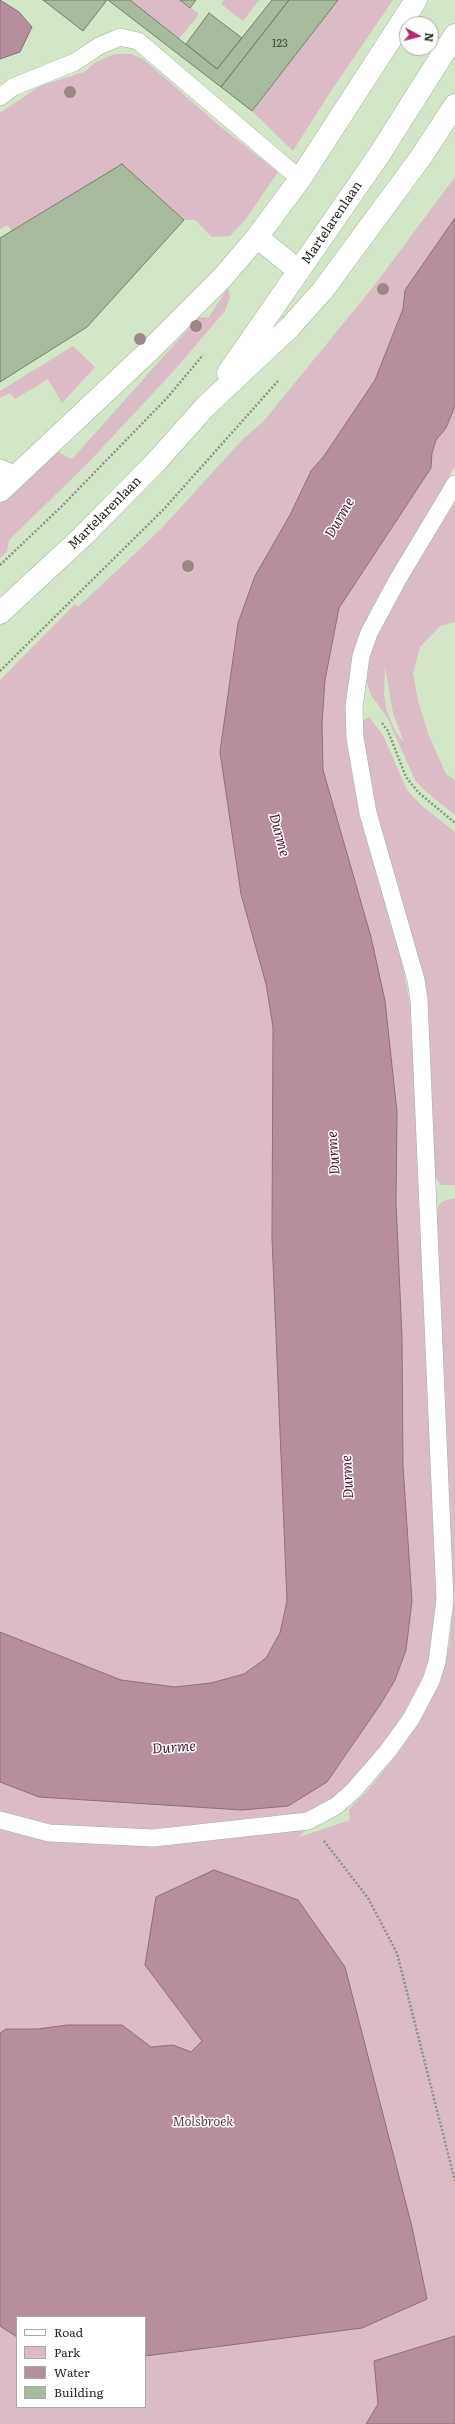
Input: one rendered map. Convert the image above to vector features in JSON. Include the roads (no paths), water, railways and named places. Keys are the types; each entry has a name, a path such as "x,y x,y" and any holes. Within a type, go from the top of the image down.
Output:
{"main road":[{"path":"0,491 9,472 205,296 257,237 300,180 416,0"},
{"name":"Martelarenlaan","path":"205,407 379,155 455,35"},
{"name":"Martelarenlaan","path":"0,613 82,537 155,463 205,407 290,327 323,290 421,157 455,105"},
{"path":"257,237 299,271"}],"lane":[{"path":"0,97 13,88 75,62 99,46 120,37 138,41 300,180"},
{"path":"0,1820 49,1833 154,1838 308,1821 336,1806 353,1791 387,1752 411,1719 435,1669 442,1632 445,1600 419,1000 416,980 368,813 355,738 354,707 361,656 369,633 398,579 455,484"}],"water":[{"path":"0,0 19,12 32,27 20,52 0,59"},
{"name":"Durme","path":"455,218 455,406 446,428 436,440 432,453 431,468 339,608 325,680 322,724 323,770 371,937 385,1001 397,1112 396,1203 402,1337 403,1466 412,1601 406,1650 395,1680 380,1705 327,1782 288,1806 242,1810 39,1797 0,1782 0,1632 121,1680 175,1687 211,1683 244,1674 266,1658 280,1633 287,1601 272,1238 273,1027 266,984 241,894 220,752 238,623 255,576 290,515 311,471 324,456 375,380 403,309 405,290"},
{"name":"Molsbroek","path":"214,1870 298,1900 345,1967 412,2227 427,2299 362,2328 146,2356 146,2316 16,2316 16,2336 0,2326 0,2033 6,2029 38,2029 67,2025 122,2025 151,2047 173,2045 191,2052 202,2041 145,1965 156,1897"},
{"path":"455,2336 455,2424 366,2424 378,2404 374,2361"}]}
